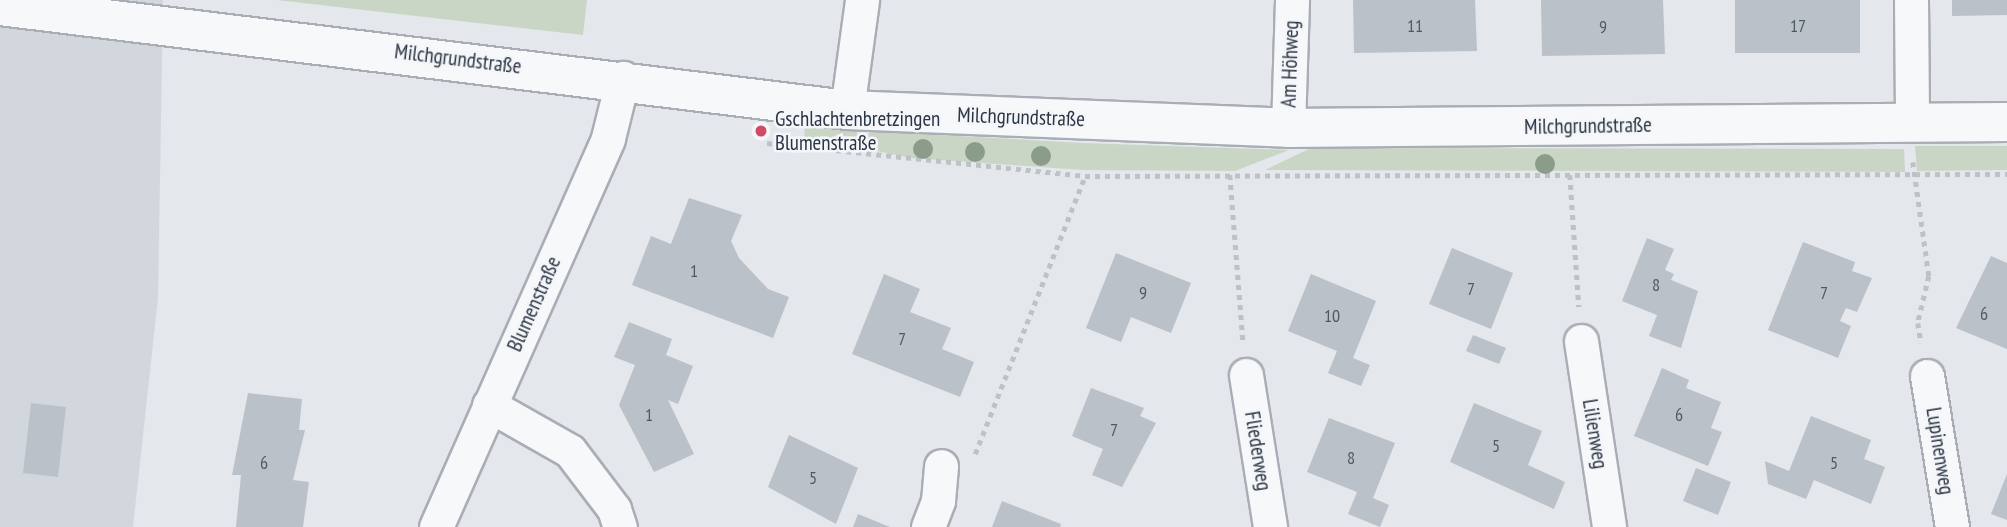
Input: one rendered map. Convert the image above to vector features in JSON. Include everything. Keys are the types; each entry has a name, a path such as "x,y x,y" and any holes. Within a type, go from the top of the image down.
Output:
{"street":[{"path":"847,110 862,0"},
{"name":"Am Höhweg","path":"1288,128 1292,0"},
{"path":"1911,0 1912,123"},
{"name":"Milchgrundstraße","path":"0,6 623,78 847,110 1288,128 2007,122"},
{"name":"Blumenstraße","path":"436,527 608,138 623,78"},
{"name":"Lilienweg","path":"1581,341 1609,527"},
{"name":"Fliederweg","path":"1246,375 1270,527"},
{"name":"Lupinenweg","path":"1927,376 1952,527"},
{"path":"489,405 570,451 614,509 620,527"},
{"path":"928,527 939,501 941,466"}],"path":[{"path":"1927,376 1917,323 1929,276 1913,176 2007,173"},
{"path":"1230,175 1246,375"},
{"path":"1570,175 1581,341"},
{"path":"941,466 979,453 1085,176"}],"shaded area":[{"path":"0,0 163,0 158,298 133,527 0,527"}],"green space":[{"path":"277,0 587,0 583,35"},
{"path":"805,124 857,129 856,148 804,141"},
{"path":"869,131 1083,143 1289,150 1235,171 1082,170 912,158 867,149"},
{"path":"1915,146 2007,146 2007,170 1917,171"},
{"path":"1311,148 1904,149 1905,172 1265,170"}],"building":[{"path":"1353,0 1475,0 1477,51 1354,53"},
{"path":"1541,0 1663,0 1665,54 1542,56"},
{"path":"1735,0 1860,0 1860,53 1735,53"},
{"path":"1952,0 2007,0 2007,15 1952,16"},
{"path":"689,198 742,215 731,241 739,258 768,289 789,297 773,338 632,285 651,236 671,244"},
{"path":"1647,238 1674,249 1665,270 1674,274 1671,280 1698,291 1681,348 1649,336 1657,315 1622,301"},
{"path":"1803,242 1855,262 1852,271 1872,278 1857,312 1846,308 1840,321 1851,326 1838,358 1768,330"},
{"path":"1452,248 1513,273 1491,329 1429,304"},
{"path":"1116,253 1191,283 1171,333 1131,317 1121,342 1086,328"},
{"path":"1991,256 2007,263 2007,349 1956,328"},
{"path":"884,274 920,289 910,312 951,328 942,349 974,362 960,397 852,354"},
{"path":"1311,274 1376,301 1353,358 1370,365 1361,386 1328,373 1337,351 1288,331"},
{"path":"629,322 672,339 666,355 693,366 678,404 668,400 694,454 654,472 619,405 635,365 614,357"},
{"path":"1473,335 1506,348 1499,364 1466,351"},
{"path":"1662,368 1689,380 1686,388 1721,402 1711,428 1722,432 1708,466 1634,436"},
{"path":"1091,388 1144,408 1140,416 1156,423 1122,487 1092,475 1103,449 1072,436"},
{"path":"248,393 302,399 299,430 305,430 293,480 309,482 303,527 236,527 241,475 232,475"},
{"path":"31,403 66,407 58,477 23,473"},
{"path":"1474,403 1542,431 1528,465 1565,482 1554,509 1450,462"},
{"path":"1811,416 1871,440 1864,459 1885,467 1871,504 1814,480 1806,499 1768,484 1765,461 1789,471"},
{"path":"1329,418 1395,443 1373,498 1389,505 1380,527 1348,514 1357,492 1307,472"},
{"path":"789,435 858,468 836,524 768,487"},
{"path":"1696,468 1731,482 1718,515 1683,501"},
{"path":"2007,474 2007,520 1991,514"},
{"path":"1002,501 1061,524 1060,527 992,527"},
{"path":"858,514 890,527 853,527"}],"place":[{"name":"Gschlachtenbretzingen Blumenstraße","path":"761,131"}]}
